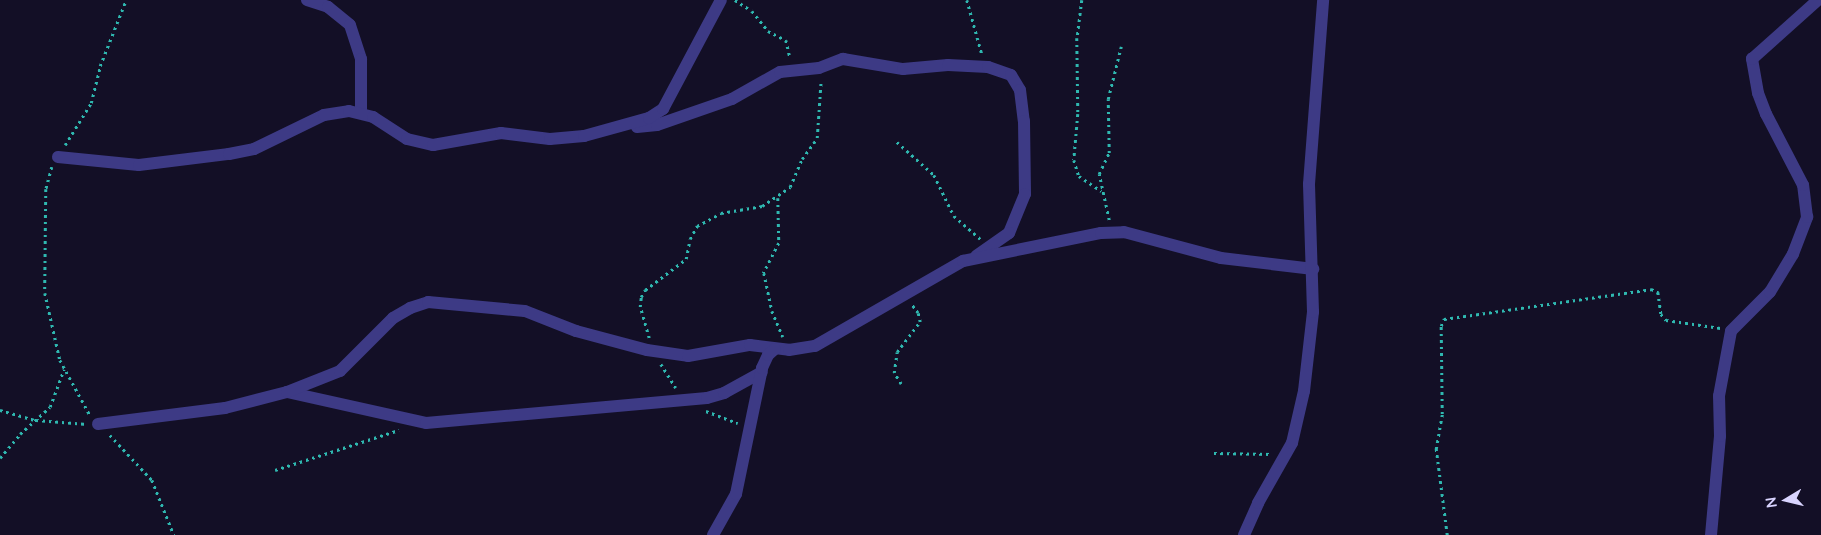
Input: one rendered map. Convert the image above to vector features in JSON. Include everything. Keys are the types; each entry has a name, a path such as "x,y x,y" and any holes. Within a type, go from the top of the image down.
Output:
{"street":[{"path":"306,0 328,7 350,25 361,59 361,112"},
{"path":"58,157 139,165 229,154 254,149 324,115 361,112 407,139 433,145 501,133 562,139 622,125 649,118 663,109 721,0"},
{"path":"1244,535 1258,503 1286,456 1296,430 1304,391 1311,339 1313,268 1310,184 1323,0"},
{"path":"1711,535 1720,436 1719,396 1730,337 1738,321 1770,292 1797,245 1807,217 1803,185 1766,114 1758,92 1752,59 1818,0"},
{"path":"622,125 631,127 658,125 732,99 780,72 824,66 846,58 903,69 948,65 987,67 1011,75 1019,85 1026,168 1025,194 1013,227 974,258"},
{"path":"98,424 225,408 287,392 340,371 392,318 410,308 428,302 525,312 576,331 654,351 688,356 750,345 775,349 804,349 826,341 906,296 939,273 974,258 1116,232 1221,258 1313,268"},
{"path":"713,535 736,494 762,372 768,355 775,349"},
{"path":"287,392 413,423 685,400 724,394 762,372"}],"path":[{"path":"126,0 100,66 91,104 50,170 46,189 44,281 57,353 64,369 98,424 147,472 174,535"},
{"path":"735,0 752,10 768,31 786,40 791,63 797,70"},
{"path":"967,0 987,67"},
{"path":"1082,0 1077,38 1078,114 1074,160 1079,176 1101,191"},
{"path":"1116,232 1109,220 1101,191 1099,174 1109,153 1108,99 1122,47"},
{"path":"685,400 654,351 640,307 645,290 686,259 692,233 701,223 721,213 762,206 778,198 790,187 802,158 817,138 818,101 824,66"},
{"path":"897,142 934,175 954,216 989,247"},
{"path":"778,198 778,243 764,272 772,311 789,350"},
{"path":"1447,535 1436,449 1442,414 1441,326 1444,319 1651,288 1658,292 1661,314 1666,320 1718,327 1730,337"},
{"path":"901,384 894,373 897,352 917,327 920,318 906,296"},
{"path":"0,458 20,434 37,420 53,402 64,369"},
{"path":"0,410 37,420 98,424"},
{"path":"704,410 751,429"},
{"path":"275,470 391,433 413,423"},
{"path":"1214,453 1286,456"}]}
